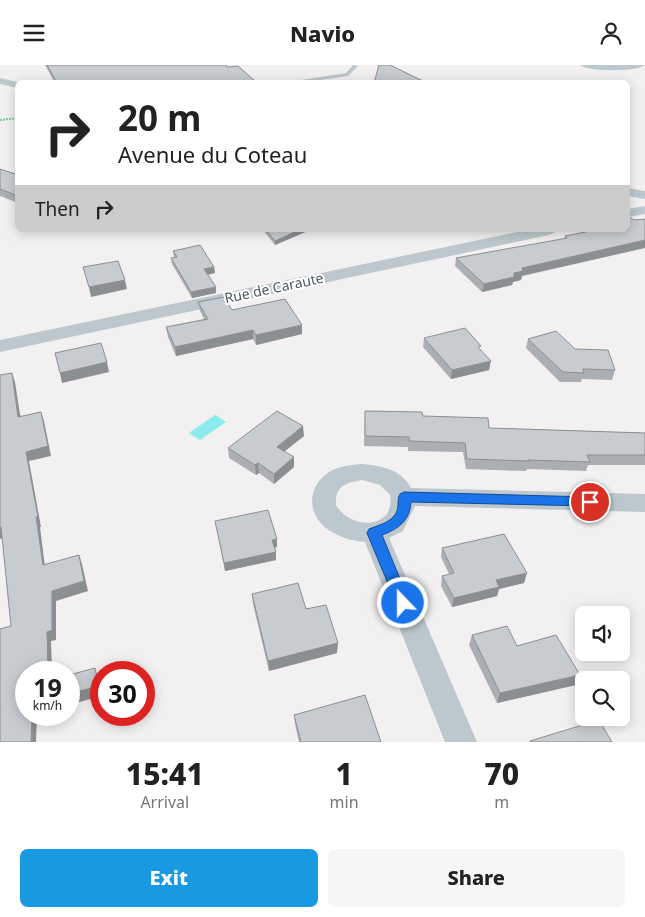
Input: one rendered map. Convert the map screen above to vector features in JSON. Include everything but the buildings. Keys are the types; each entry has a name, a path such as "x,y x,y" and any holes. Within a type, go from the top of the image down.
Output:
{"street":[{"path":"585,65 613,67 640,65"},
{"path":"0,81 15,84"},
{"path":"630,192 645,195"},
{"path":"630,213 645,210"},
{"name":"Rue de Caraute","path":"0,346 540,232"},
{"path":"362,471 381,475 396,484 404,497 404,512 393,525 374,533 354,532 336,524 324,511 322,497 330,484 344,475 362,471"},
{"path":"404,497 645,503"},
{"path":"374,533 461,742"}],"lane":[{"path":"308,80 348,75 354,66"}],"path":[{"path":"0,120 15,118"}],"water":[{"path":"215,415 226,422 200,440 189,433"}],"route":[{"path":"403,603 374,533 393,525 404,512 404,497 590,502"}]}
